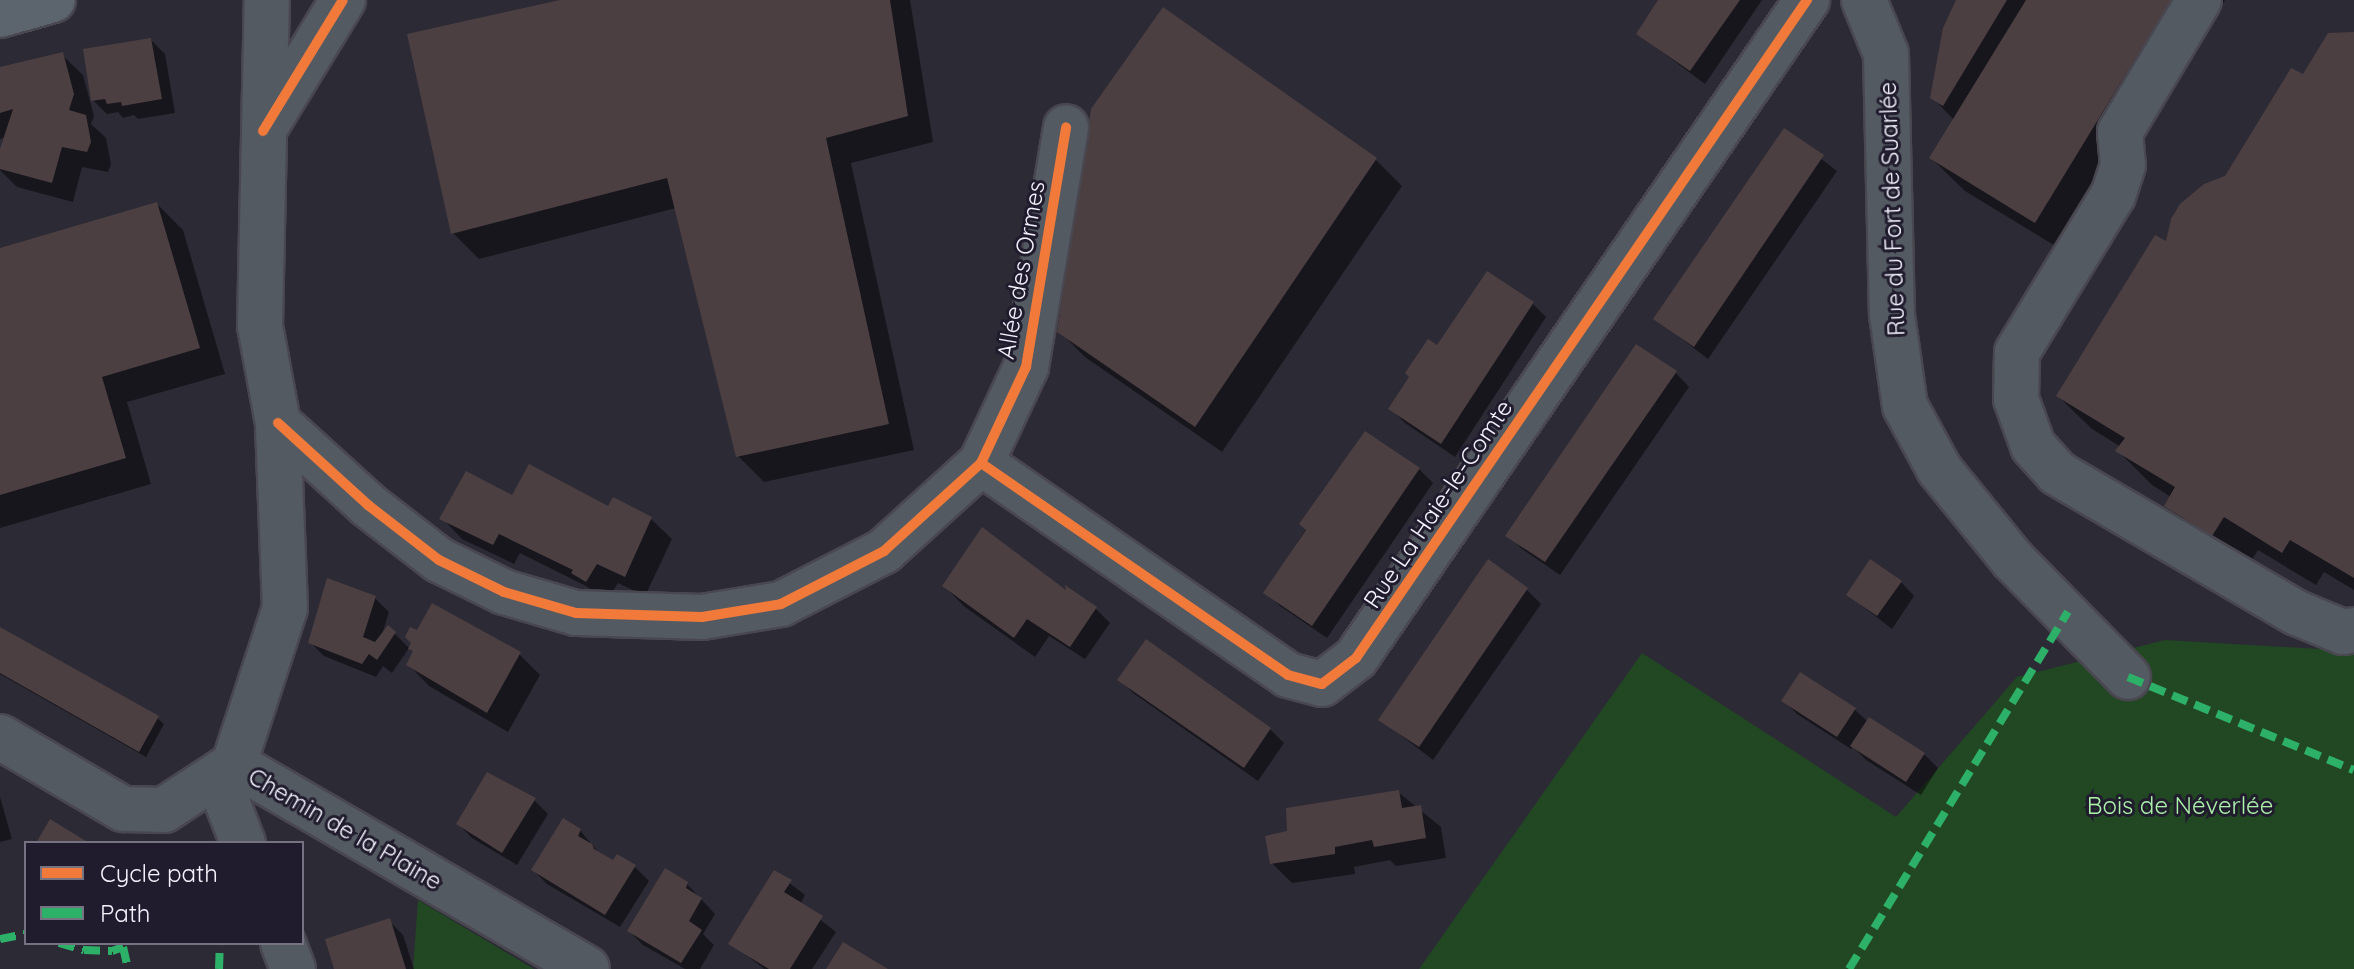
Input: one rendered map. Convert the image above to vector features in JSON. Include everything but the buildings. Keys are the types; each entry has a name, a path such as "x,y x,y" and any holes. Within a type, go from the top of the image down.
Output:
{"main road":[{"path":"0,15 53,0"}],"street":[{"name":"Chemin de la Plaine","path":"267,0 260,326 278,423 285,608 225,770 587,969"},
{"path":"263,131 343,0"},
{"name":"Rue La Haie-le-Comte","path":"981,463 1288,675 1322,684 1356,658 1807,0"},
{"name":"Rue du Fort de Suarlée","path":"1864,0 1886,54 1892,315 1905,406 1939,469 2013,560 2128,677"},
{"path":"2199,0 2120,132 2123,165 2113,195 2017,352 2016,399 2033,446 2057,473 2297,613 2343,632 2354,630"},
{"name":"Allée des Ormes","path":"278,423 368,505 439,560 504,592 576,613 702,617 781,604 884,551 981,463 1026,367 1066,127"},
{"path":"0,737 123,809 164,810 225,770 243,841"},
{"path":"284,945 293,969"}],"green space":[{"name":"Bois de Néverlée","path":"2165,640 2354,651 2354,969 1419,969 1642,653 1896,817 2017,677"},
{"path":"418,900 534,969 413,969"}],"marked path":[{"path":"1849,969 2068,612"},
{"path":"2128,677 2354,770"},
{"path":"0,939 24,934"},
{"path":"66,945 84,950 112,951 123,947 128,969"},
{"path":"219,969 220,945"}],"cycle path":[{"path":"263,131 343,0"},
{"path":"981,463 1288,675 1322,684 1356,658 1807,0"},
{"path":"278,423 368,505 439,560 504,592 576,613 702,617 781,604 884,551 981,463 1026,367 1066,127"}]}
